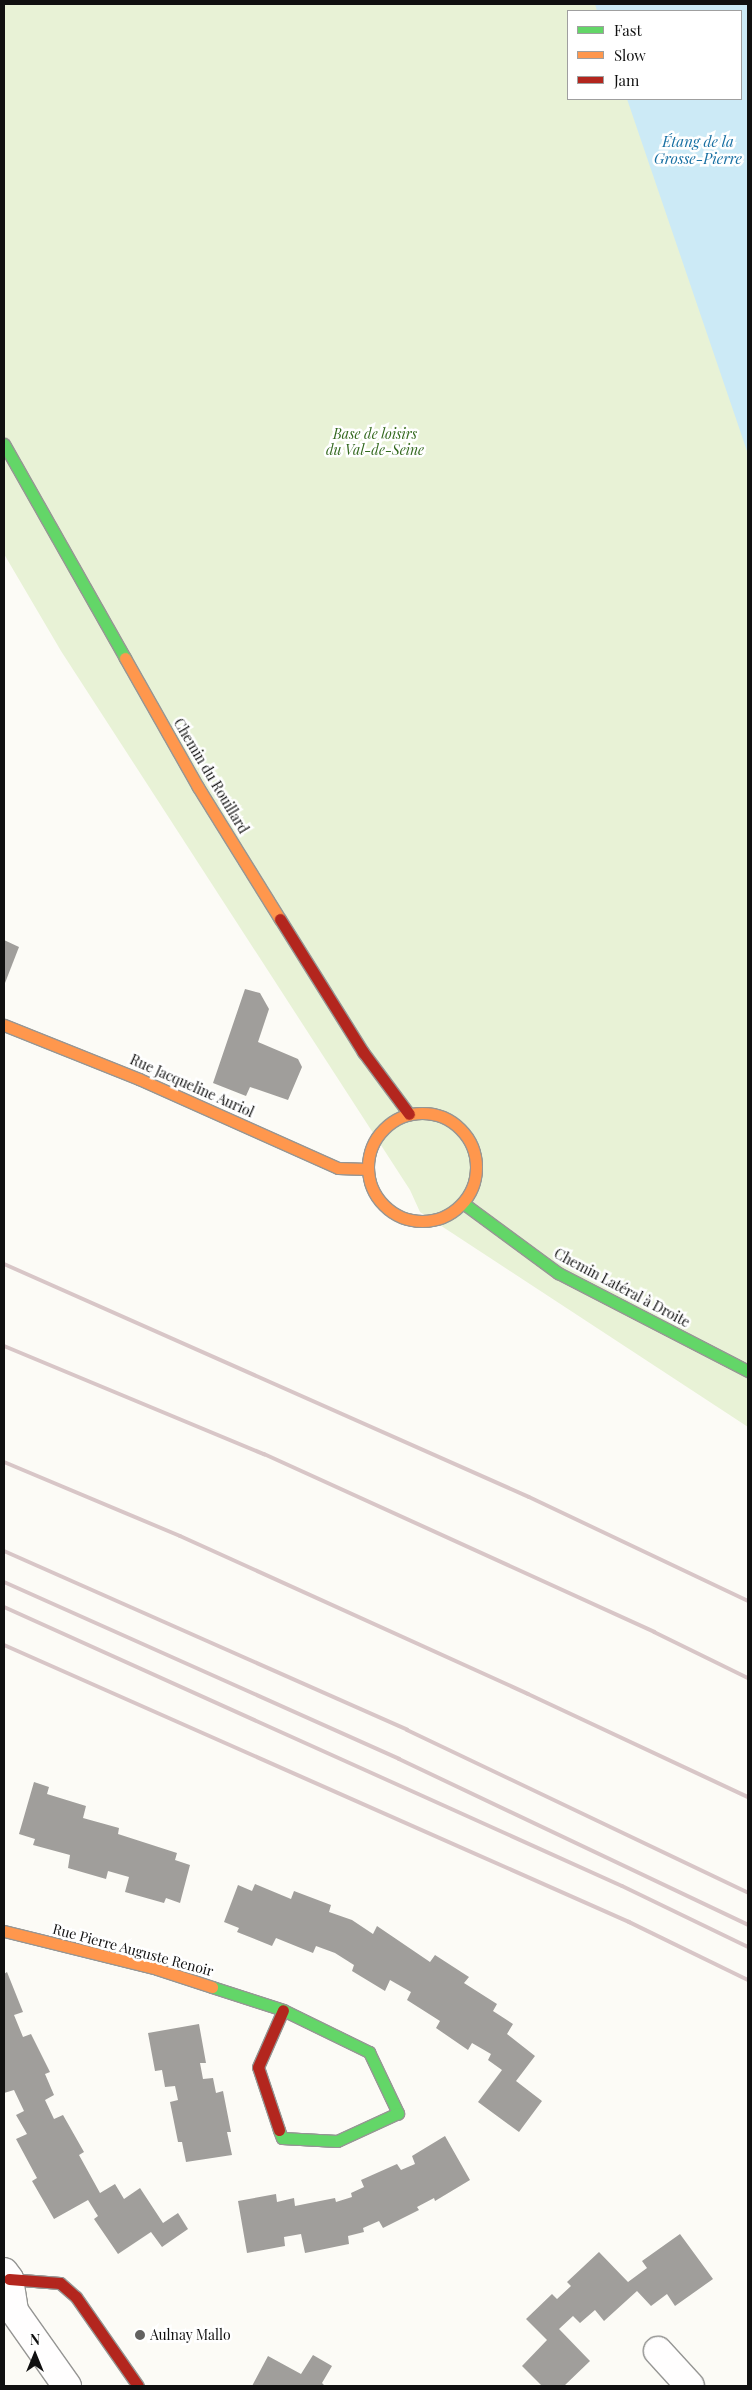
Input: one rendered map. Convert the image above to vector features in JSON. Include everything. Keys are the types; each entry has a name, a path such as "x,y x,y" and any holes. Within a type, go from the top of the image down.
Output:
{"street":[{"name":"Chemin du Rouillard","path":"4,444 198,787 363,1052 408,1114"},
{"name":"Rue Jacqueline Auriol","path":"4,1025 139,1078 338,1168 368,1169"},
{"path":"426,1113 442,1116 458,1126 468,1137 474,1151 477,1168 472,1188 463,1203 453,1212 440,1218 424,1221 406,1219 392,1212 380,1201 370,1184 368,1169 372,1146 378,1135 391,1123 408,1114 426,1113"},
{"name":"Chemin Latéral à Droite","path":"463,1203 558,1273 748,1371"},
{"name":"Rue Pierre Auguste Renoir","path":"4,1931 157,1969 283,2010 370,2052 398,2113 337,2141 282,2138 258,2067 283,2010"},
{"path":"67,2386 14,2311 6,2276 60,2283 76,2297 138,2386"},
{"path":"658,2351 690,2386"}],"green space":[{"name":"Base de loisirs du Val-de-Seine","path":"4,4 748,4 748,1427 420,1212 410,1190 61,651 4,554"}],"water":[{"name":"Étang de la Grosse-Pierre","path":"595,4 748,4 748,454 627,100 742,100 742,10 597,10"}],"building":[{"path":"4,940 19,947 5,983 4,982"},
{"path":"245,989 260,993 269,1009 258,1042 298,1059 302,1067 288,1100 250,1087 246,1096 213,1083"},
{"path":"34,1782 49,1787 47,1794 86,1806 83,1818 119,1828 118,1834 177,1853 175,1860 190,1865 180,1903 166,1898 164,1903 125,1892 129,1877 108,1871 106,1879 68,1868 70,1855 33,1845 35,1839 19,1834"},
{"path":"255,1884 291,1899 294,1891 331,1905 329,1912 352,1920 373,1934 377,1926 430,1962 435,1955 469,1977 464,1983 497,2004 493,2011 513,2024 507,2034 535,2056 516,2081 542,2101 519,2132 478,2102 502,2070 488,2060 491,2054 472,2043 468,2050 436,2028 440,2021 407,2000 411,1992 390,1980 385,1991 352,1971 354,1965 335,1953 316,1946 313,1953 276,1938 272,1946 237,1932 239,1928 224,1922 238,1885 252,1891"},
{"path":"7,1972 23,2012 14,2015 23,2037 31,2034 50,2072 45,2074 54,2095 45,2100 54,2119 63,2115 84,2152 79,2155 100,2193 115,2184 124,2199 140,2188 163,2223 178,2213 188,2229 162,2247 151,2232 118,2254 94,2219 98,2216 88,2200 54,2219 32,2181 37,2178 16,2139 27,2134 16,2115 24,2111 14,2090 4,2093 4,1974"},
{"path":"199,2024 206,2063 200,2063 203,2079 213,2078 216,2093 223,2091 231,2132 227,2132 232,2155 186,2162 182,2142 178,2142 170,2102 178,2100 175,2086 165,2087 162,2070 155,2071 148,2033"},
{"path":"445,2136 470,2180 435,2201 434,2198 417,2207 419,2210 383,2228 379,2221 363,2228 364,2232 348,2236 349,2244 305,2253 301,2234 284,2237 285,2246 247,2253 238,2201 276,2194 277,2202 294,2198 295,2206 335,2198 336,2202 352,2197 351,2193 364,2187 361,2180 397,2164 401,2170 415,2164 412,2156"},
{"path":"680,2234 713,2279 675,2306 667,2294 651,2306 637,2291 604,2321 595,2310 580,2323 573,2316 559,2329 590,2361 564,2386 542,2386 522,2366 547,2340 526,2319 552,2294 557,2299 571,2286 567,2282 599,2252 628,2282 647,2268 642,2261"},
{"path":"313,2355 332,2366 322,2383 325,2386 252,2386 268,2356 301,2374"}],"railway":[{"path":"4,1264 529,1497 748,1601"},
{"path":"4,1346 264,1454 654,1632 748,1678"},
{"path":"4,1462 180,1536 528,1694 748,1797"},
{"path":"4,1551 407,1730 748,1893"},
{"path":"4,1582 399,1759 748,1925"},
{"path":"4,1607 622,1886 748,1947"},
{"path":"4,1645 629,1922 748,1980"}],"traffic: fast":[{"path":"4,444 125,658"},
{"path":"463,1203 558,1273 748,1371"},
{"path":"212,1987 283,2010 369,2052 398,2113 337,2141 282,2138 279,2130"}],"traffic: slow":[{"path":"125,658 198,787 280,919"},
{"path":"4,1025 139,1079 338,1168 368,1169"},
{"path":"422,1113 443,1117 460,1129 472,1146 476,1167 472,1188 460,1205 443,1217 422,1221 401,1217 384,1205 372,1188 368,1167 372,1146 384,1129 401,1117 422,1113"},
{"path":"4,1931 157,1969 212,1987"}],"traffic: jam":[{"path":"280,919 363,1052 409,1114"},
{"path":"279,2130 258,2067 283,2010"},
{"path":"9,2279 60,2283 76,2297 138,2386"}],"place":[{"name":"Aulnay Mallo","path":"140,2335"}]}
